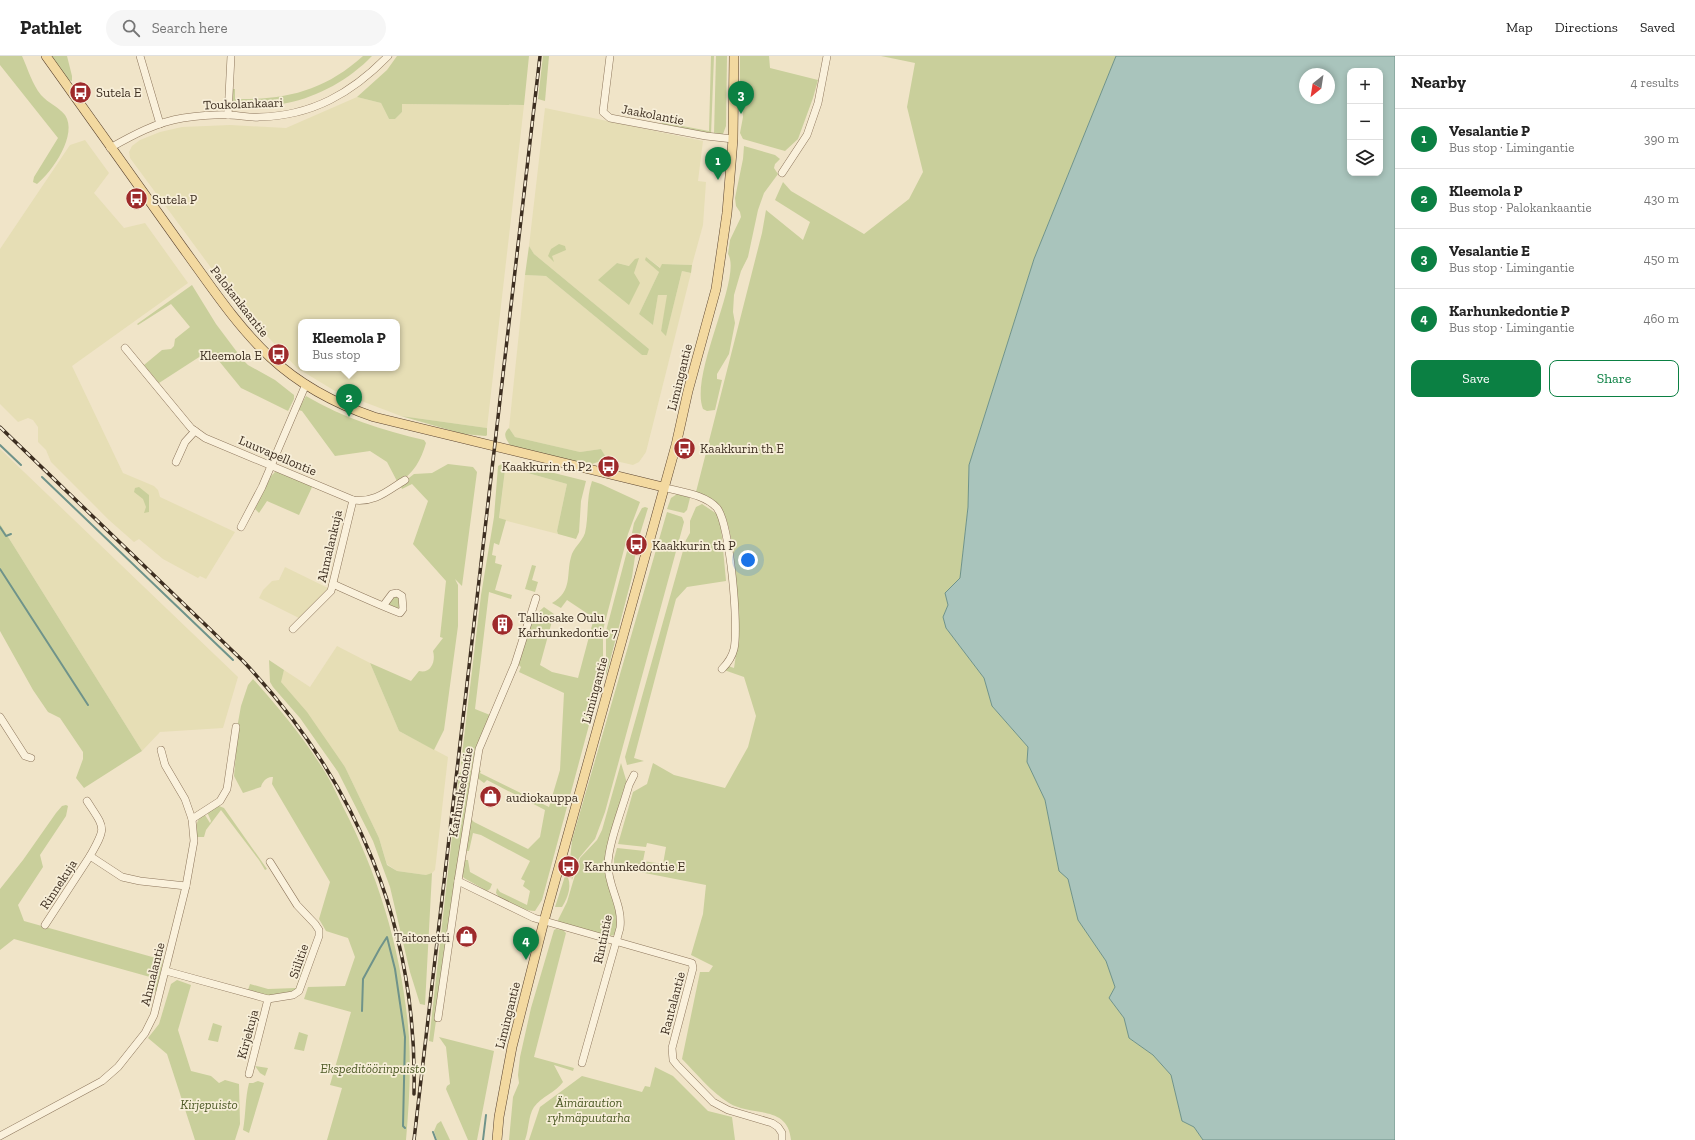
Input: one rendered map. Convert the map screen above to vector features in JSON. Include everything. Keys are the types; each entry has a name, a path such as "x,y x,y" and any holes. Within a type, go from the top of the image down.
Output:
{"main road":[{"name":"Palokankaantie","path":"46,56 110,148 240,326 270,357 306,384 355,410 395,423 663,488"},
{"name":"Limingantie","path":"497,1140 499,1117 512,1047 544,921 676,445 688,391 716,289 727,213 733,139 734,56"}],"street":[{"path":"140,56 160,124"},
{"path":"228,115 231,56"},
{"name":"Toukolankaari","path":"110,148 133,134 160,124 181,119 228,115 258,118 298,112 314,107 333,99 360,82 388,56"},
{"name":"Jaakolantie","path":"610,56 603,112 610,118 706,136 733,139"},
{"path":"782,173 807,135 818,103 827,56"},
{"name":"Luuvapellontie","path":"125,348 195,431 205,438 353,500"},
{"path":"241,527 271,466 306,384"},
{"path":"176,462 185,442 195,431"},
{"path":"353,500 366,501 373,499 405,480"},
{"path":"663,488 693,495 708,502 717,509 723,520 731,566 736,630 734,648 730,659 722,669"},
{"name":"Ahmalankuja","path":"293,630 326,598 331,591 353,500"},
{"path":"333,584 383,606"},
{"name":"Karhunkedontie","path":"438,1018 479,749 515,664 536,598"},
{"path":"0,717 25,756 31,758"},
{"path":"192,819 220,801 227,789 236,727"},
{"name":"Ahmalantie","path":"2,1135 102,1081 118,1067 150,1024 154,1015 186,886 194,841 192,819 184,799 165,764 161,750"},
{"name":"Rintintie","path":"582,1063 620,928 620,914 609,870 609,859 629,785 634,775"},
{"name":"Rinnekuja","path":"45,925 101,837 103,830 101,824 87,801"},
{"name":"Rinnekuja","path":"90,856 122,877 140,881 186,886"},
{"name":"Siilitie","path":"166,971 268,999 293,995 299,991 319,934 315,924 297,905 270,862"},
{"path":"458,881 534,918 544,921"},
{"name":"Rantalantie","path":"544,921 692,963 693,968 672,1048 673,1060 713,1102 728,1110 772,1123 778,1127 782,1133 782,1140"},
{"name":"Kirjekuja","path":"248,1074 268,999"}],"shaded area":[{"path":"357,97 381,103 389,119 395,119 402,112 402,104 524,105 487,428 401,416 335,391 302,371 400,371 400,319 298,319 298,369 240,307 130,158 129,152 132,146 140,140 160,132 182,127 230,125 286,128"},
{"path":"545,108 703,141 698,181 706,182 703,225 692,265 663,264 661,268 646,257 659,272 639,314 653,325 658,294 668,295 661,331 666,335 682,271 691,273 646,452 639,462 633,465 607,459 601,449 580,452 515,437 509,428 525,275 546,276 642,355 649,349 534,254 529,246","holes":["617,263 629,266 599,280"]},
{"path":"85,140 109,173 94,193 124,228 145,223 188,283 72,366 123,473 154,486 158,490 160,497 235,532 206,579 200,576 198,578 163,559 139,539 134,542 109,520 51,462 46,450 38,442 38,427 33,420 28,418 18,422 0,404 0,249 70,145"},
{"path":"0,449 238,677 223,728 160,732 142,751 0,524"},
{"path":"506,462 518,464 516,466 517,470 567,484 557,531 558,534 499,519"},
{"path":"285,567 328,588 325,593 299,618 259,598 263,590 272,581 279,580"},
{"path":"337,646 370,663 399,731 448,757 435,870 430,875 397,871 387,864 379,838 345,767 280,682 284,670 310,687"}],"green space":[{"path":"0,56 22,56 38,91 44,98 63,112 68,123 66,142 62,152 50,170 37,184 33,182 34,177 58,138 0,65"},
{"path":"50,56 67,56 72,81 68,80"},
{"path":"363,56 372,56 354,72 322,92 287,103 260,106 232,106 233,89 235,89 235,99 271,98 304,91 334,78"},
{"path":"397,56 529,56 524,105 402,104 402,112 395,119 389,119 381,103 357,97 387,70"},
{"path":"543,56 549,56 545,101 538,99"},
{"path":"711,56 714,56 711,135 663,126 661,122 709,131"},
{"path":"716,56 727,56 726,126 723,134 714,134"},
{"path":"740,56 769,56 770,68 818,80 798,139 785,151 743,139 740,133 743,117 740,86"},
{"path":"881,56 1116,56 1034,259 969,465 968,507 960,578 945,593 948,605 943,617 946,628 984,678 992,706 1028,747 1027,762 1045,800 1059,870 1068,879 1078,920 1106,961 1115,987 1109,998 1124,1018 1129,1038 1153,1055 1171,1075 1182,1121 1194,1127 1203,1140 791,1140 788,1129 783,1121 776,1116 738,1107 722,1099 682,1059 700,972 709,972 713,966 691,955 703,914 706,885 614,867 614,859 617,848 645,851 643,861 663,864 666,847 647,843 646,847 618,844 633,792 647,784 653,763 674,775 725,788 748,747 756,716 744,677 724,670 728,666 734,668 736,654 737,612 735,565 732,543 728,525 721,509 715,503 696,492 762,233 766,210 803,240 810,222 775,200 783,182 791,191 864,234 909,199 923,172 907,107 915,63"},
{"path":"744,146 775,155 780,159 775,164 774,168 778,174 764,193 758,210 748,257 741,271 734,295 733,312 735,323 729,354 717,374 717,379 722,380 715,410 707,411 703,409 701,393 703,373 728,283 731,266 728,254 730,240 741,217 736,206 735,198 743,159"},
{"path":"559,244 565,246 566,250 552,256 554,262 548,256 551,249"},
{"path":"529,246 534,254 649,349 647,355 642,355 546,276 525,275"},
{"path":"646,257 660,268 662,264 692,265 691,273 682,271 666,336 661,331 667,295 658,295 653,325 639,314 659,272 645,260"},
{"path":"639,258 634,273 640,283 629,305 598,280 617,263 629,266 635,259"},
{"path":"192,285 216,324 243,360 248,365 275,380 294,395 294,399 288,411 241,388 210,350 159,383 144,365 162,350 171,349 174,346 175,339 190,327 171,304 138,325 137,324"},
{"path":"306,396 349,417 393,432 424,440 426,443 416,466 404,479 398,483 387,462 370,451 335,456 302,411 298,410"},
{"path":"401,416 487,428 487,435 463,434"},
{"path":"509,428 515,437 580,452 601,449 607,459 589,465 510,445 505,434"},
{"path":"506,462 499,518 506,520 499,545 494,543 492,555 496,556 495,563 502,565 495,590 512,595 511,599 489,592 475,709 490,715 476,749 472,767 433,1042 429,1041 459,774 462,769 461,763 481,595 494,517 498,466"},
{"path":"448,464 473,467 477,472 462,586 455,579 458,585 458,626 444,730 434,750 399,731 370,663 411,681 419,671 427,671 432,666 434,659 433,651 443,638 440,637 446,581 413,544 428,501 412,484 402,489 400,485 414,474 432,473"},
{"path":"518,464 586,481 581,501 579,532 576,539 558,534 557,531 567,484 517,470 516,466"},
{"path":"276,471 313,485 299,515 267,501 259,513 255,509 271,476"},
{"path":"592,481 640,502 628,534 603,630 603,669 599,688 542,900 535,911 530,911 512,904 499,897 496,893 497,888 500,892 527,905 530,891 523,886 525,881 521,879 530,861 481,835 473,833 469,851 465,848 471,819 474,822 528,849 540,837 545,810 487,780 484,783 476,777 479,770 481,771 480,773 549,807 560,770 564,693 519,672 521,667 518,664 533,617 544,607 554,614 540,665 552,672 578,678 594,618 567,600 561,608 552,603 559,598 566,588 572,554 585,533 589,494"},
{"path":"139,487 149,495 149,512 144,513 146,507 143,499 134,492 135,488"},
{"path":"677,494 682,494 690,498 687,510 684,513 667,509 671,498"},
{"path":"702,504 717,514 721,527 726,581 687,587 676,599 634,758 644,761 627,765 625,757 686,540 690,533 690,521 696,507"},
{"path":"642,508 648,508 640,534 632,533 634,523"},
{"path":"667,512 682,517 684,522 605,812 595,839 579,858 572,880 570,871 573,860 570,859 572,840"},
{"path":"0,524 142,751 84,788 76,778 83,759 83,752 60,718 48,712 33,690 0,631"},
{"path":"631,536 637,539 633,549 636,550 632,577 606,676 606,631"},
{"path":"532,565 536,566 532,580 538,582 535,592 525,589"},
{"path":"396,595 400,599 400,610 388,605"},
{"path":"269,660 284,670 281,682 307,712 345,767 379,838 387,865 397,871 426,875 432,873 425,1005 420,1004 410,972 390,887 373,841 338,772 300,718 270,682"},
{"name":"Ekspeditöörinpuisto","path":"253,679 300,735 328,776 356,834 379,890 395,948 406,1007 410,1063 406,1140 327,1140 342,1088 330,1085 351,1012 304,999 308,987 345,986 355,957 348,938 326,931 319,919 330,882 272,784 273,777 269,777 265,780 261,787 243,793 234,776 236,753 235,739 241,706 248,685"},
{"path":"621,763 627,783 607,858 618,921 615,935 609,936 557,922 567,902 580,858 597,840 602,830"},
{"path":"62,806 68,806 66,816 40,855 43,867 18,905 24,921 163,960 157,990 154,993 148,988 150,977 14,939 0,950 0,889 23,860 56,813"},
{"path":"219,806 224,808 267,869 265,870 221,810 206,830 204,837 197,837 196,828 200,817 205,815 210,823 211,821 207,812"},
{"path":"468,860 470,872 492,884 490,889 487,891 464,878 462,875 463,862"},
{"path":"566,873 569,882 568,895 562,907 555,907"},
{"path":"554,930 563,930 566,933 534,1057 574,1068 573,1071 554,1065 563,1082 560,1086 540,1100 534,1107 525,1140 509,1140 513,1097 519,1083 518,1075 520,1057 531,1008"},
{"path":"304,964 306,965 299,987 294,991 269,996 248,990 250,984 268,989 296,988"},
{"name":"Kirjepuisto","path":"177,980 191,985 178,1030 191,1071 211,1076 219,1083 225,1080 239,1084 240,1124 235,1140 195,1140 167,1054 148,1038 159,1024 171,984"},
{"path":"213,1023 222,1026 218,1042 208,1040"},
{"path":"299,1032 308,1035 304,1051 294,1049"},
{"path":"439,1037 494,1051 477,1140 468,1140 446,1089 450,1084 446,1047"},
{"path":"255,1066 268,1068 265,1076 260,1073"},
{"name":"Äimäraution ryhmäpuutarha","path":"655,1067 673,1076 708,1111 732,1117 735,1140 529,1140 540,1107 582,1076 642,1092 645,1086 650,1087"},
{"path":"258,1081 264,1083 249,1133 243,1130 249,1083"},
{"path":"441,1121 450,1140 437,1140 434,1131 437,1124"}],"water":[{"path":"1116,56 1395,56 1395,1140 1203,1140 1194,1127 1182,1121 1171,1075 1153,1055 1129,1038 1124,1018 1109,998 1115,987 1106,961 1078,920 1068,879 1059,871 1045,800 1027,762 1028,747 992,706 984,678 946,628 943,617 948,605 945,593 960,578 968,507 969,465 1034,259"}],"waterway":[{"path":"0,445 21,465"},
{"path":"42,477 233,660"},
{"path":"0,527 6,536 11,534"},
{"path":"0,569 88,705"},
{"path":"362,1011 363,979 387,937 395,969 405,1037 403,1126 405,1128"},
{"path":"483,1140 486,1115"},
{"path":"433,1132 436,1140"}],"railway":[{"path":"414,1140 540,56"},
{"path":"0,427 243,661 283,707 318,756 348,807 373,860 392,916 405,973 412,1033 414,1094"}],"place":[{"name":"Sutela E","path":"81,92"},
{"name":"Vesalantie E","path":"741,114"},
{"name":"Vesalantie P","path":"718,180"},
{"name":"Sutela P","path":"137,199"},
{"name":"Kleemola E","path":"278,355"},
{"name":"Kleemola P","path":"349,417"},
{"name":"Kaakkurin th E","path":"685,448"},
{"name":"Kaakkurin th P2","path":"608,466"},
{"name":"Kaakkurin th P","path":"636,545"},
{"name":"Talliosake Oulu Karhunkedontie 7","path":"502,624"},
{"name":"audiokauppa","path":"491,797"},
{"name":"Karhunkedontie E","path":"569,866"},
{"name":"Taitonetti","path":"466,937"},
{"name":"Karhunkedontie P","path":"526,960"}]}
